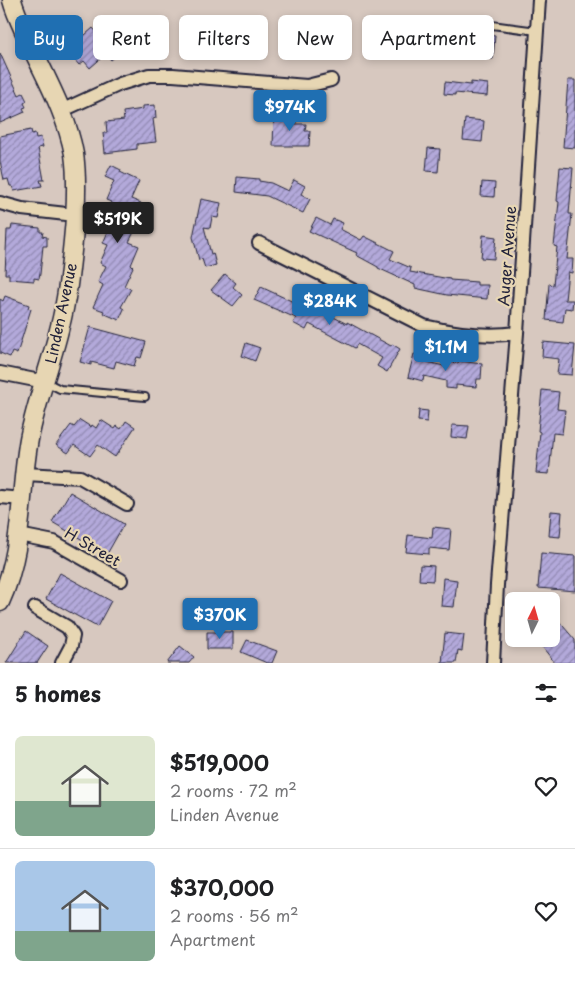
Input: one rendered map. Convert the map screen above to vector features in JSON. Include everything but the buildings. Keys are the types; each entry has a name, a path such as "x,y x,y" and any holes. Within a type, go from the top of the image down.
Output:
{"street":[{"name":"Linden Avenue","path":"0,602 4,580 17,548 28,442 34,412 45,382 60,328 67,293 75,216 76,177 74,154 61,111 12,0"},
{"name":"Auger Avenue","path":"493,663 539,0"},
{"path":"61,111 120,84 149,75 173,74 307,86 331,80"},
{"path":"0,202 22,209 75,216"},
{"path":"259,243 424,326 448,331 501,335 517,333"},
{"path":"0,373 45,382"},
{"path":"25,474 80,477 128,504"},
{"path":"0,497 23,499"},
{"name":"H Street","path":"19,535 54,542 121,580"},
{"path":"36,608 67,627 73,636 71,646 62,663"}],"lane":[{"path":"494,26 537,32"},
{"path":"45,382 60,389 145,397"}]}
